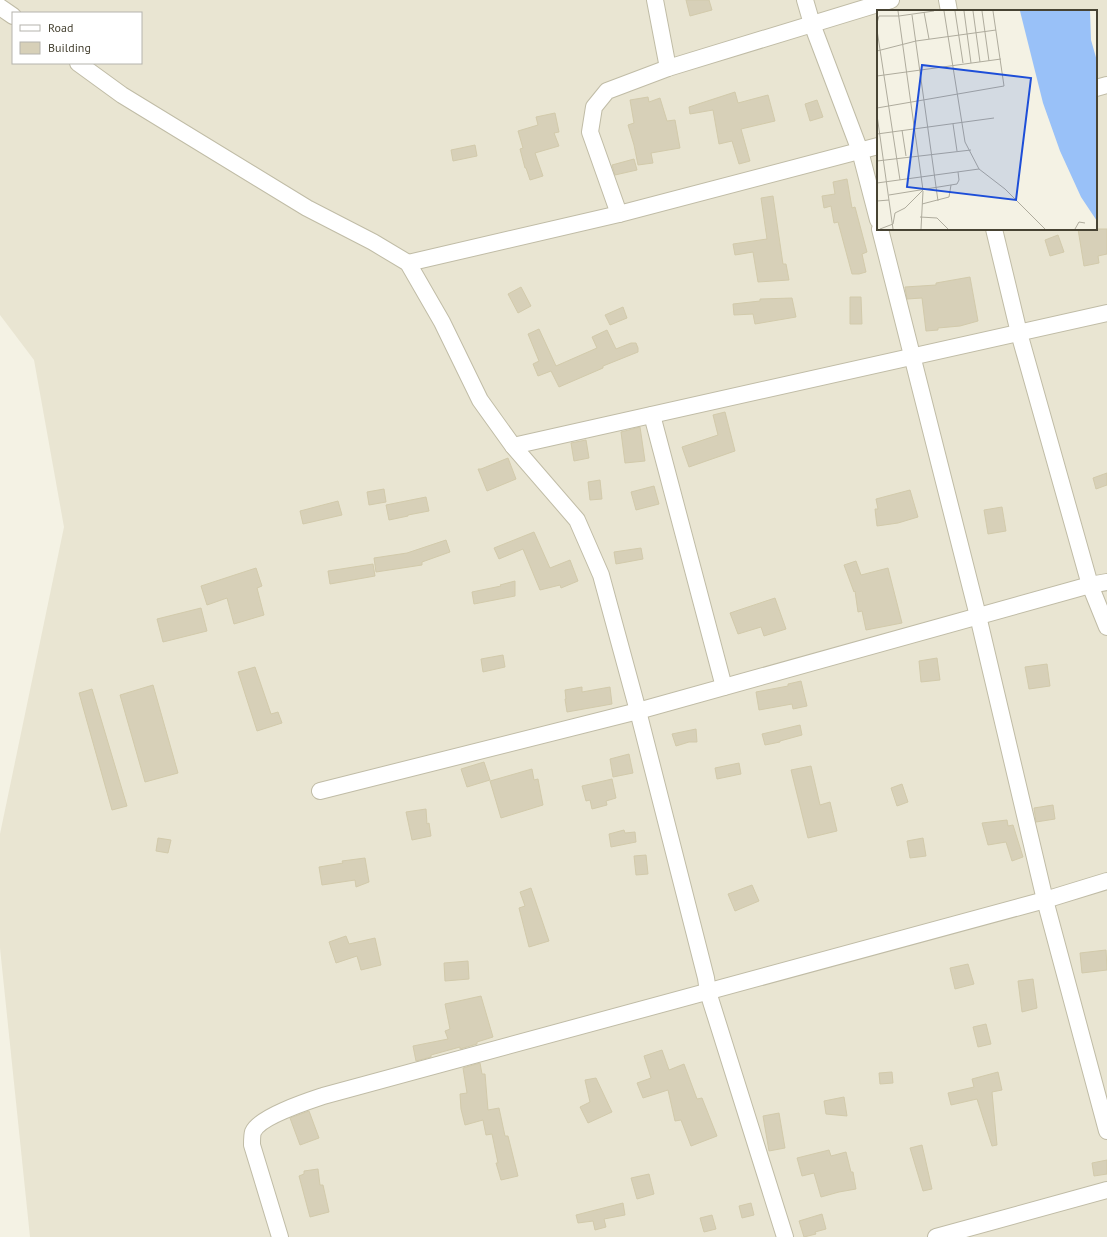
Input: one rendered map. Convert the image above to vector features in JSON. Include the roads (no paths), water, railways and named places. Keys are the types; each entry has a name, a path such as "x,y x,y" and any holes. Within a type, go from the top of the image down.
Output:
{"street":[{"path":"655,0 668,68"},
{"path":"805,0 812,24 860,151 877,216"},
{"path":"620,214 590,132 594,107 608,91 668,68 891,0"},
{"path":"947,0 949,10"},
{"path":"0,7 12,15"},
{"path":"79,64 122,94 307,208 372,242 408,263 442,322 480,400 514,446 577,520 601,575 638,711 706,978 708,992 785,1237"},
{"path":"1097,88 1107,85"},
{"path":"408,263 620,214 877,146"},
{"path":"880,230 978,616 1045,900 1107,1131"},
{"path":"994,230 1019,333 1090,585 1107,626"},
{"path":"514,446 1107,313"},
{"path":"652,415 724,687"},
{"path":"320,791 638,711 1090,585 1107,582"},
{"path":"280,1237 252,1145 253,1132 261,1123 297,1105 323,1096 1045,900 1107,881"},
{"path":"936,1237 1107,1190"}]}
